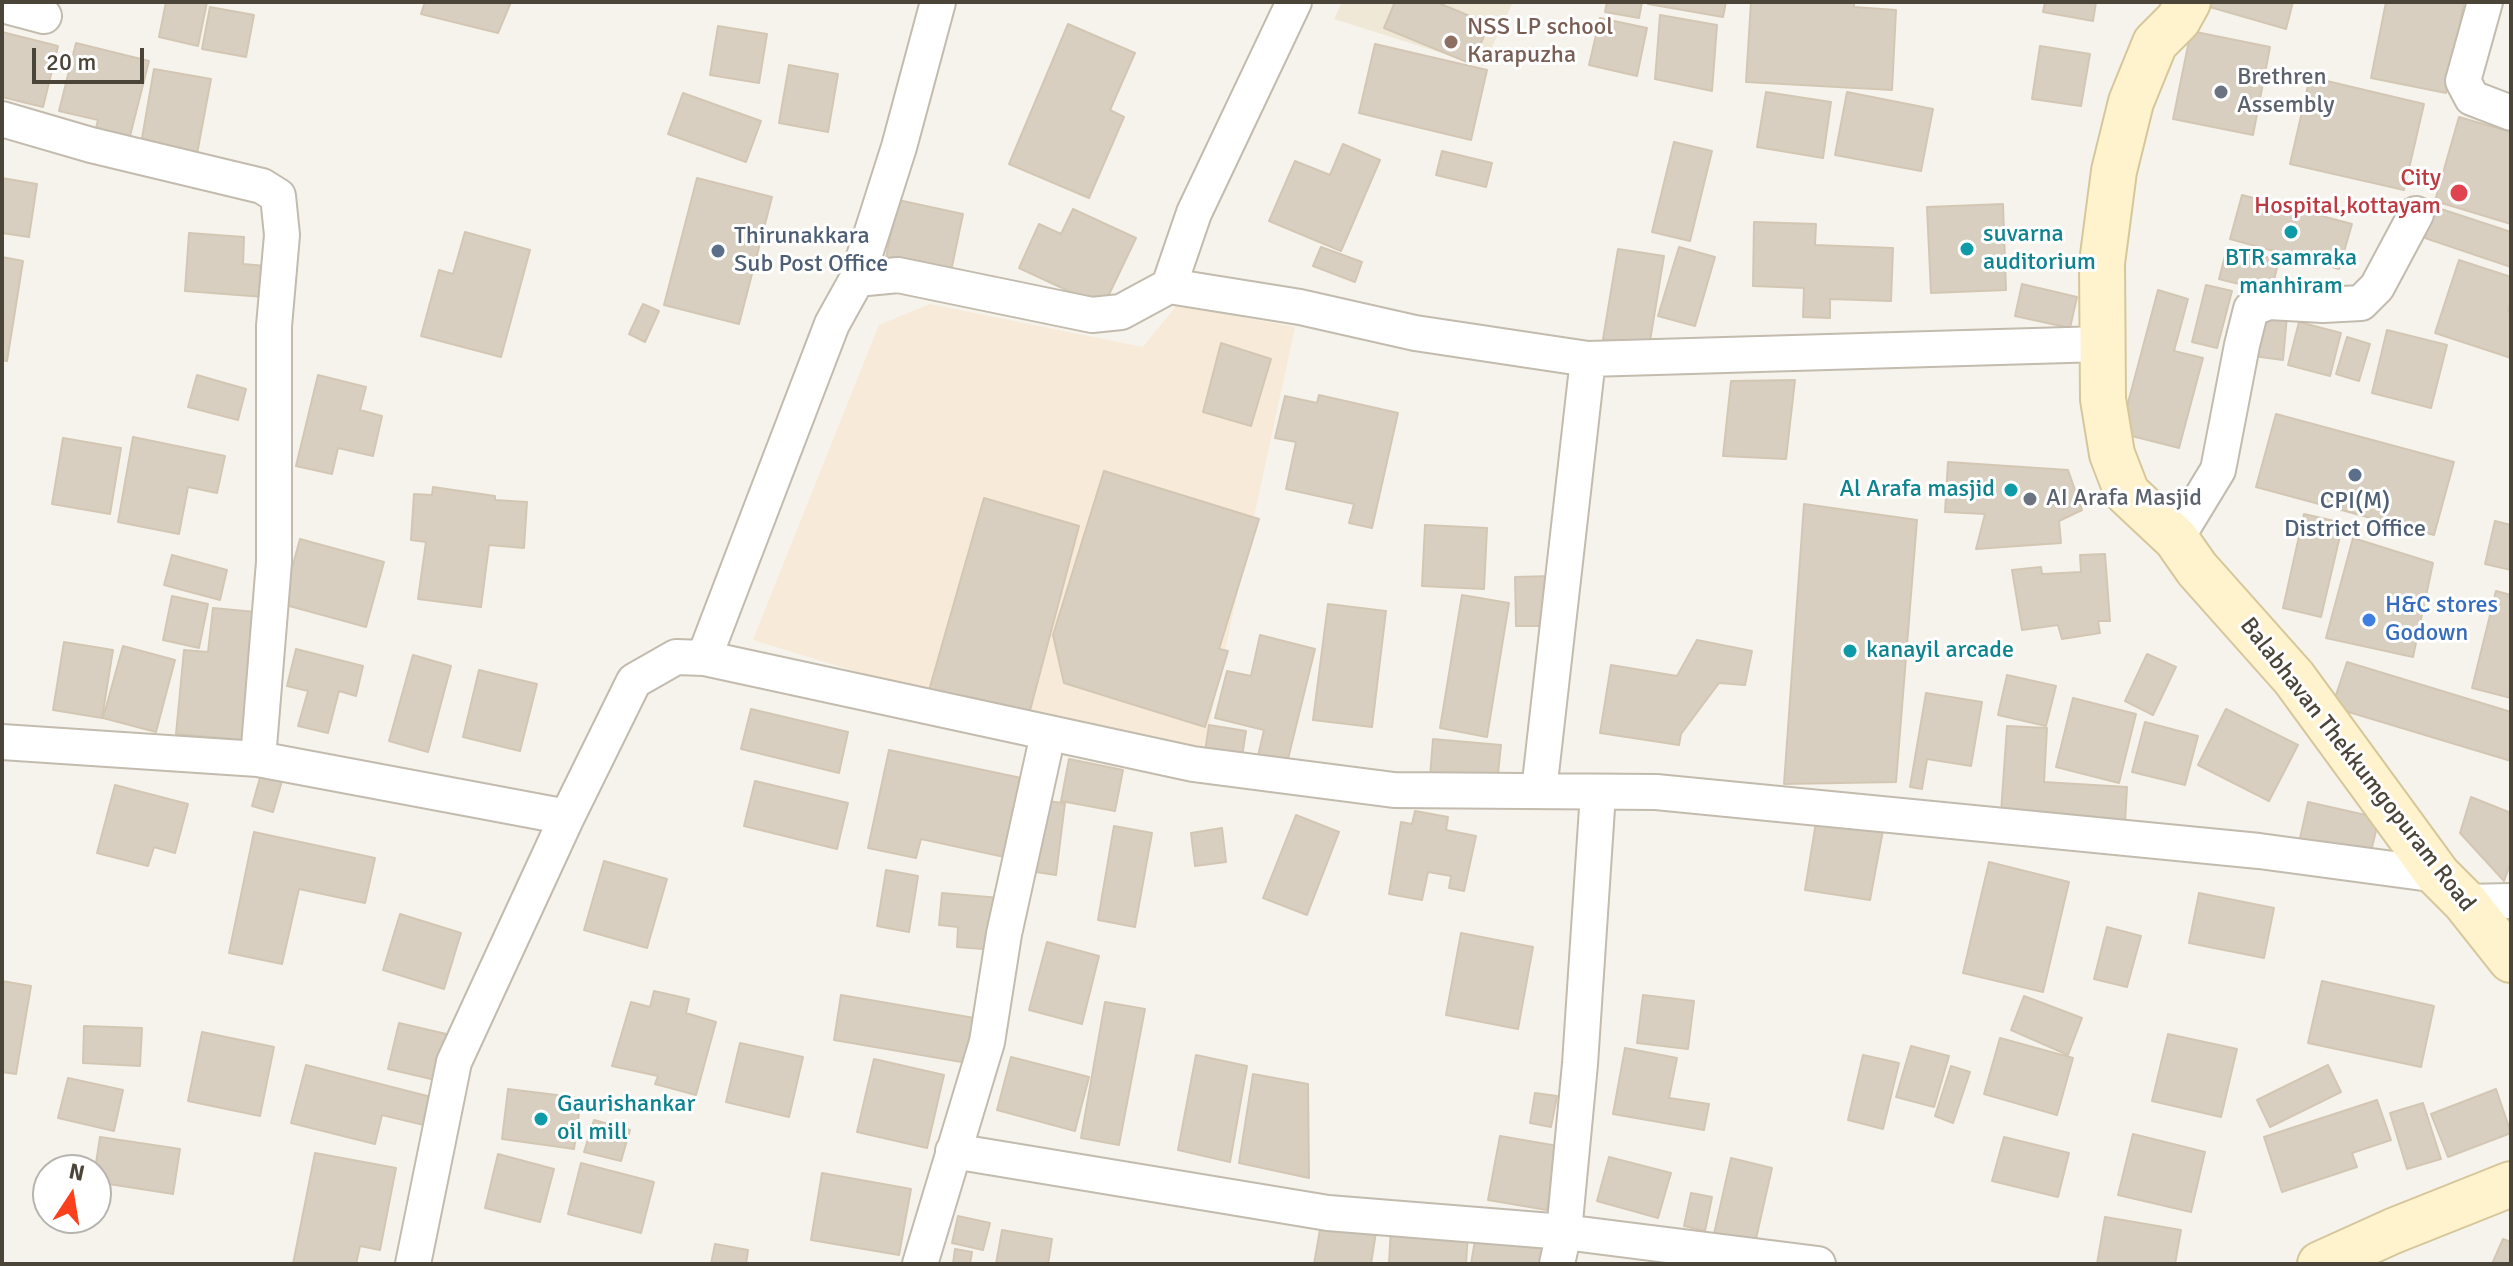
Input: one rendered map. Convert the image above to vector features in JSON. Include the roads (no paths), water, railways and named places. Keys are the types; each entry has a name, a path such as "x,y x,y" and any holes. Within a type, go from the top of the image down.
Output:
{"main road":[{"name":"Balabhavan Thekkumgopuram Road","path":"2188,2 2178,20 2155,43 2131,102 2114,171 2102,263 2103,399 2112,454 2127,493 2176,539 2197,569 2294,678 2452,889 2511,960"},
{"path":"2320,1264 2511,1184"}],"street":[{"path":"704,658 832,324 857,279 899,147 938,2"},
{"path":"1169,286 1194,213 1294,2"},
{"path":"2485,2 2463,81 2472,98 2511,113"},
{"path":"2,5 44,16"},
{"path":"2,119 91,145 262,186 278,196 282,235 274,326 274,562 258,759"},
{"path":"2176,539 2218,470 2251,309 2269,302 2323,305 2361,303 2377,287 2416,214"},
{"path":"857,279 898,275 1092,315 1121,312 1169,286 1300,307 1415,333 1588,359 2102,344"},
{"path":"1539,791 1588,359"},
{"path":"413,1264 454,1062 567,817 634,681 676,657 704,658 1193,764 1394,790 1656,792 2259,851 2511,901"},
{"path":"920,1264 987,1042 1004,934 1048,734"},
{"path":"2,742 258,759 567,817"},
{"path":"1560,1248 1580,1064 1598,793"},
{"path":"953,1151 1560,1248 1818,1264"}],"place":[{"name":"NSS LP school Karapuzha","path":"1451,42"},
{"name":"Brethren Assembly","path":"2221,92"},
{"name":"City Hospital,kottayam","path":"2459,193"},
{"name":"BTR samraka manhiram","path":"2291,232"},
{"name":"suvarna auditorium","path":"1967,249"},
{"name":"Thirunakkara Sub Post Office","path":"718,251"},
{"name":"CPI(M) District Office","path":"2355,475"},
{"name":"Al Arafa masjid","path":"2011,490"},
{"name":"AI Arafa Masjid","path":"2030,499"},
{"name":"H&C stores Godown","path":"2369,620"},
{"name":"kanayil arcade","path":"1850,651"},
{"name":"Gaurishankar oil mill","path":"541,1119"}]}
